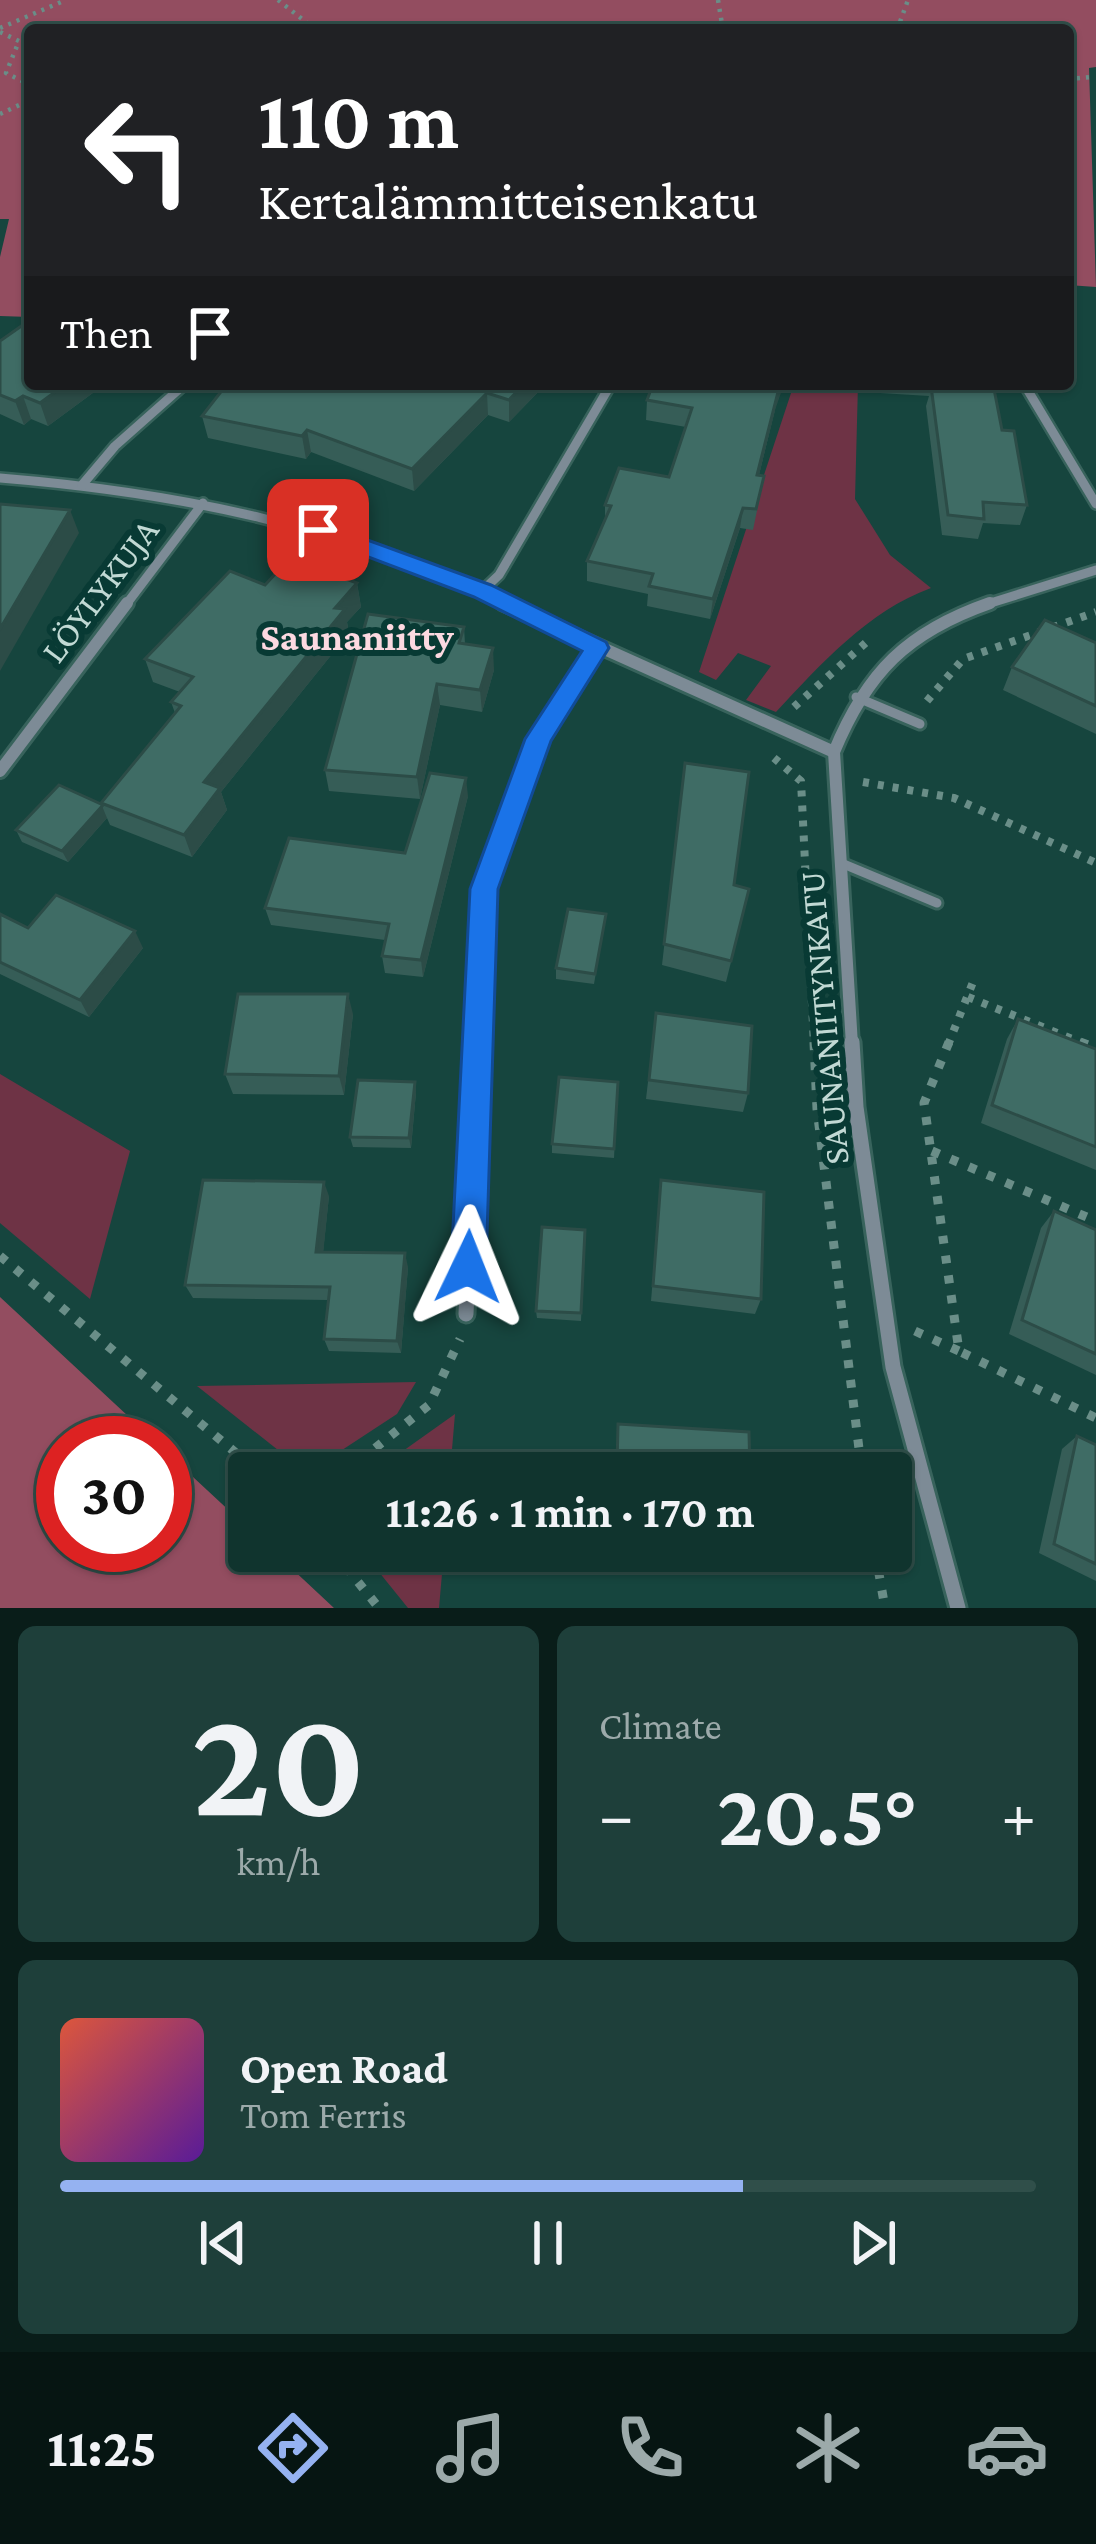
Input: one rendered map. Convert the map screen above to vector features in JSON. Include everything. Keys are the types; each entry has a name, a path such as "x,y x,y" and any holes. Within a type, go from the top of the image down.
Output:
{"street":[{"path":"82,484 115,446 178,390"},
{"path":"482,591 500,575 608,390"},
{"path":"1028,390 1096,504"},
{"path":"0,478 82,484 203,503 318,530 482,591 597,648 834,752"},
{"name":"LÖYLYKUJA","path":"0,771 203,503"},
{"name":"SAUNANIITYNKATU","path":"958,1608 893,1367 856,1107 834,752 856,697 871,674 929,626 1096,570"},
{"path":"466,1314 484,889 538,739 597,648"}],"lane":[{"path":"856,697 915,722"},
{"path":"841,862 937,903"}],"path":[{"path":"0,30 66,0"},
{"path":"278,0 308,24"},
{"path":"0,30 19,41 7,73 24,82"},
{"path":"1074,78 1092,77"},
{"path":"915,722 963,659 1096,612"},
{"path":"1036,633 1056,642"},
{"path":"801,781 888,782 1001,815 1096,863"},
{"path":"959,1351 924,1102 974,982"},
{"path":"968,997 1096,1048"},
{"path":"931,1150 1096,1221"},
{"path":"0,1256 235,1452"},
{"path":"374,1452 419,1421 449,1378 466,1314"},
{"path":"886,1318 1096,1418"},
{"path":"350,1572 379,1608"},
{"path":"879,1572 885,1608"}],"shaded area":[{"path":"0,0 1096,0 1096,67 1089,68 1096,287 1074,285 1074,24 24,24 24,317 0,316 0,257 9,219 0,219"},
{"path":"792,390 858,390 855,499 890,555 931,588 866,625 776,712 746,700 771,666 738,653 716,680 699,672"},
{"path":"0,1074 130,1151 90,1299 0,1223"},
{"path":"0,1297 128,1416 36,1416 36,1572 192,1572 192,1476 228,1510 228,1572 295,1572 334,1608 0,1608"},
{"path":"416,1382 397,1414 339,1452 280,1452 197,1386"},
{"path":"455,1414 452,1452 402,1452"},
{"path":"379,1572 442,1572 439,1608 408,1608"}],"building":[{"path":"24,324 24,390 58,390 40,403 0,395 0,341"},
{"path":"222,390 518,390 509,400 487,393 412,469 307,430 302,436 202,416"},
{"path":"651,390 778,390 757,475 764,476 756,509 743,508 713,599 649,586 653,574 587,561 611,506 605,505 619,468 669,477 692,408 647,400"},
{"path":"932,390 994,390 1002,430 1014,431 1027,505 983,502 984,519 948,515"},
{"path":"0,504 70,510 0,629"},
{"path":"290,558 357,583 335,608 345,609 204,782 220,788 184,835 101,803 181,706 171,702 193,677 145,659 230,571 265,585"},
{"path":"368,614 464,627 459,643 493,648 480,690 437,684 417,777 325,770"},
{"path":"1045,620 1096,643 1096,706 1012,667"},
{"path":"685,763 749,772 734,885 749,889 731,961 664,944"},
{"path":"430,773 466,778 421,960 382,956 389,924 265,908 289,838 405,853"},
{"path":"59,785 103,805 62,851 16,830"},
{"path":"56,895 135,931 80,1000 0,962 0,914 28,928"},
{"path":"568,909 606,914 595,974 556,968"},
{"path":"238,994 348,994 339,1076 225,1074"},
{"path":"656,1013 752,1026 748,1093 649,1080"},
{"path":"1018,1019 1096,1049 1096,1147 992,1105"},
{"path":"559,1077 618,1082 614,1149 552,1144"},
{"path":"358,1080 415,1082 409,1138 350,1137"},
{"path":"203,1180 324,1182 316,1252 405,1253 397,1341 324,1339 330,1287 185,1285"},
{"path":"661,1180 764,1192 761,1299 653,1286"},
{"path":"1054,1211 1096,1230 1096,1354 1022,1320"},
{"path":"542,1227 585,1230 581,1313 536,1311"},
{"path":"618,1424 749,1432 749,1452 617,1452"},
{"path":"1077,1436 1096,1445 1096,1564 1054,1544"}],"district":[{"name":"Saunaniitty","path":"357,636"}],"route":[{"path":"318,530 482,591 597,648 538,739 484,889 468,1267"}]}
